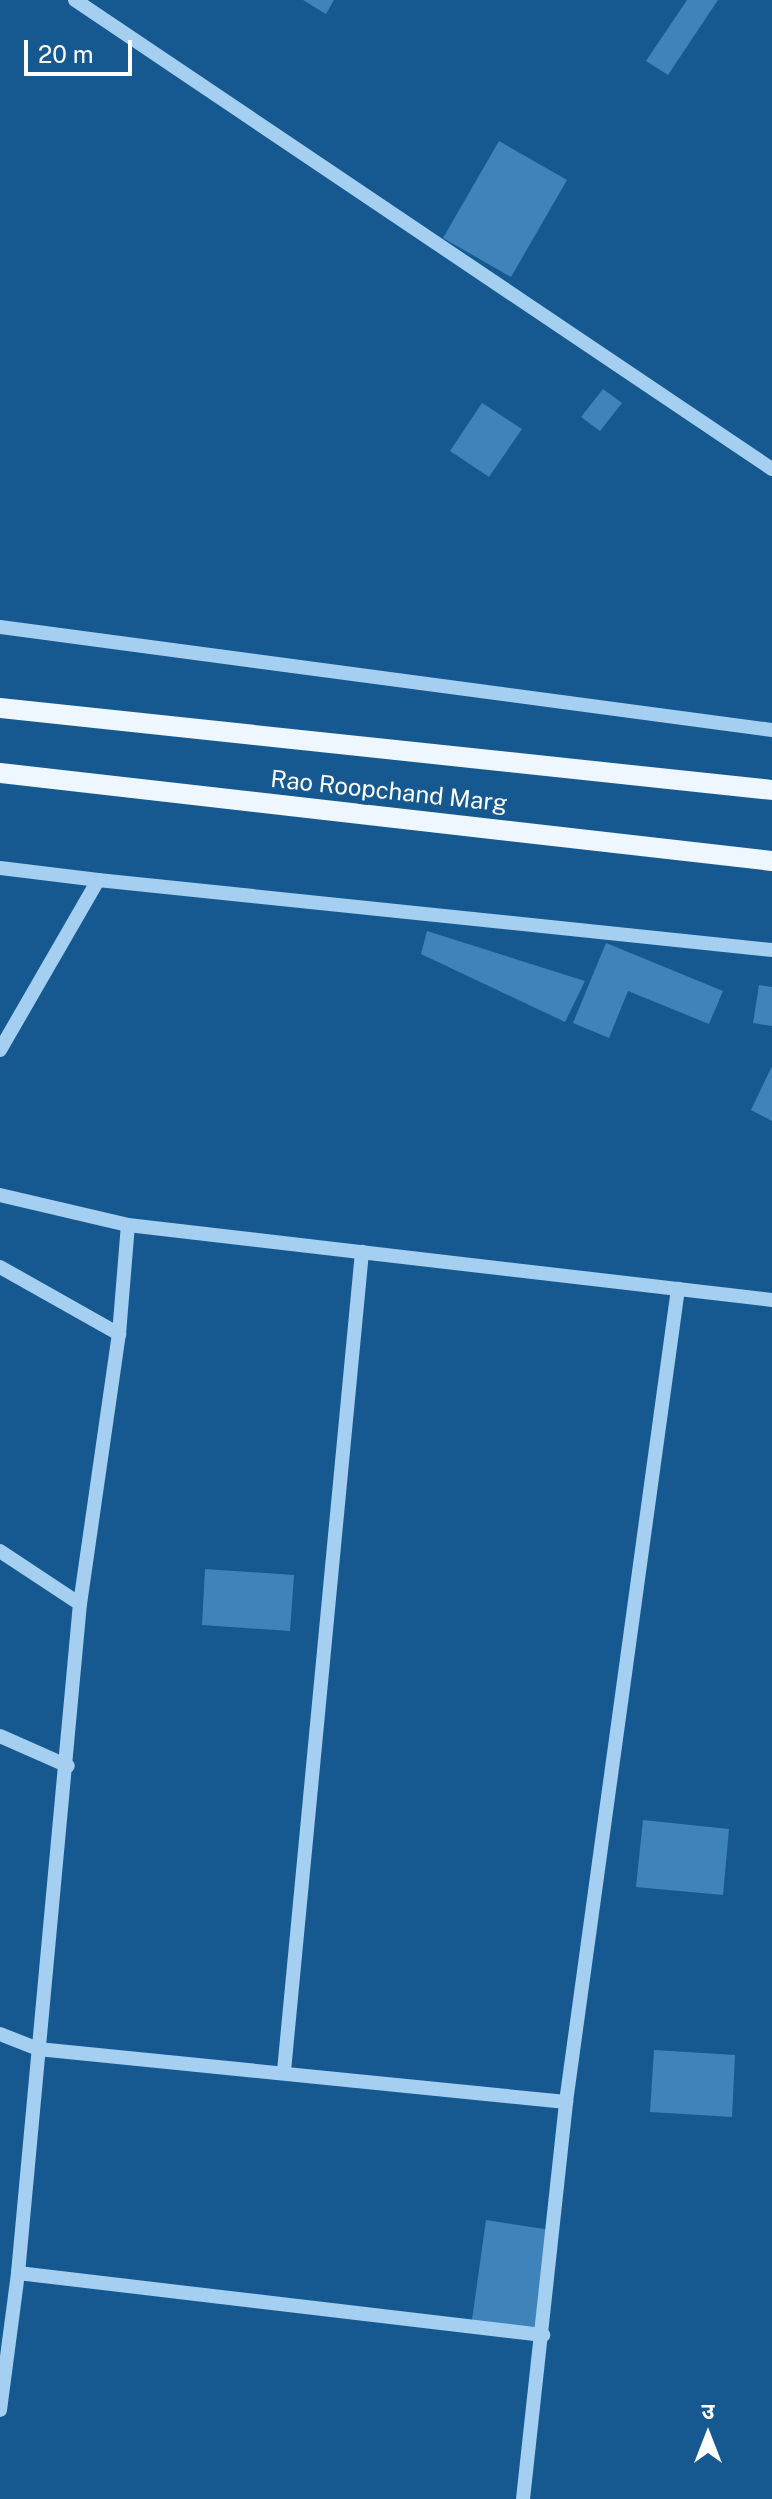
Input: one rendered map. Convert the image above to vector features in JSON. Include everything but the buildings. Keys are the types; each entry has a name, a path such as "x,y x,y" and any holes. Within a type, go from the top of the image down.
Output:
{"main road":[{"name":"Rao Roopchand Marg","path":"0,708 772,790"},
{"name":"Rao Roopchand Marg","path":"0,773 772,861"}],"street":[{"path":"75,0 772,469"},
{"path":"0,627 772,730"},
{"path":"0,868 772,950"},
{"path":"0,1050 98,880"},
{"path":"0,1195 128,1225 772,1300"},
{"path":"0,2410 18,2273 68,1766 80,1604 119,1334 128,1225"},
{"path":"284,2071 362,1252"},
{"path":"0,1267 119,1334"},
{"path":"523,2499 566,2102 678,1289"},
{"path":"0,1551 80,1604"},
{"path":"0,1736 68,1766"},
{"path":"0,2034 38,2049 284,2071 566,2102"},
{"path":"18,2273 543,2335"}]}
